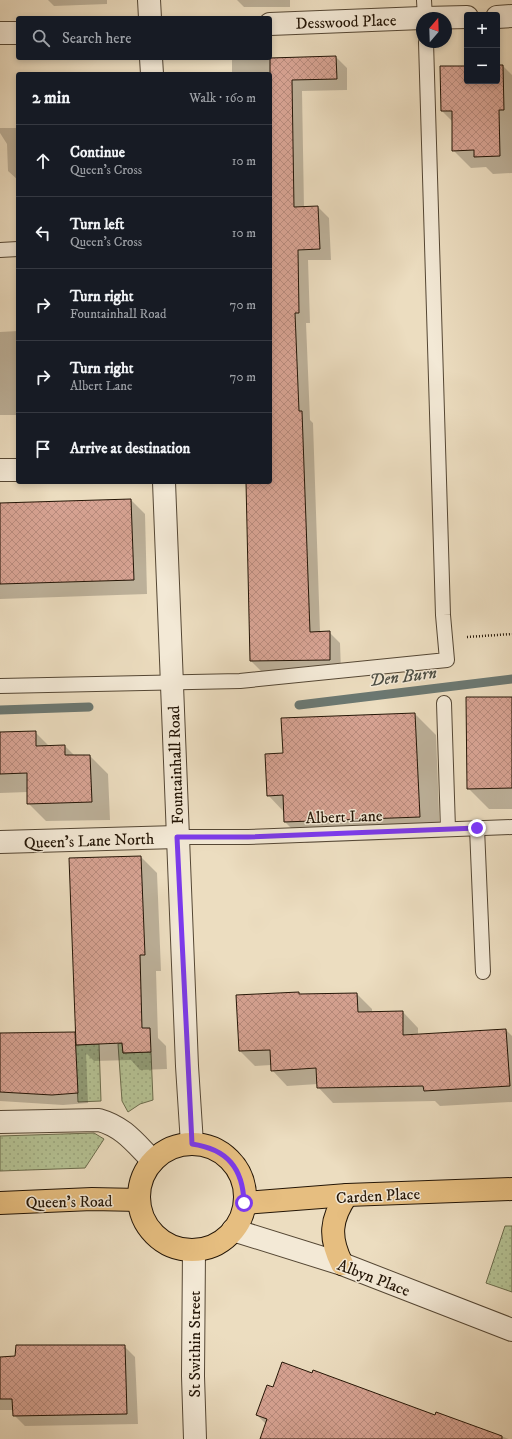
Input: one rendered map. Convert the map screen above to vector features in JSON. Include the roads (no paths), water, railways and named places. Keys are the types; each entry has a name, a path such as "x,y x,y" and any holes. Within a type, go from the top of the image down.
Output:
{"main road":[{"path":"192,1144 206,1146 220,1152 231,1162 240,1174 244,1188 244,1203 241,1217 233,1230 216,1244 194,1250 182,1249 161,1240 145,1222 139,1200 142,1179 152,1162 170,1149 192,1144"},
{"name":"Carden Place","path":"244,1203 347,1195 512,1189"},
{"path":"342,1264 335,1251 332,1236 338,1207 347,1195"},
{"name":"Queen's Road","path":"0,1203 92,1199 139,1200"}],"street":[{"path":"149,0 150,16"},
{"path":"500,17 512,16"},
{"name":"Desswood Place","path":"452,17 464,17"},
{"name":"Desswood Place","path":"272,24 416,18"},
{"path":"0,33 16,33"},
{"path":"151,60 152,72"},
{"path":"0,470 16,470"},
{"name":"Fountainhall Road","path":"164,484 177,837 192,1144"},
{"name":"Queen's Lane North","path":"0,842 177,837"},
{"path":"0,1122 99,1120 114,1124 124,1132 152,1162"},
{"name":"Albyn Place","path":"233,1230 342,1264 512,1330"},
{"name":"St Swithin Street","path":"194,1250 193,1376 195,1439"}],"lane":[{"path":"424,0 424,12"},
{"path":"0,686 172,681 240,681 447,660 445,638 426,48"},
{"path":"0,250 16,249"},
{"path":"444,703 448,829"},
{"name":"Albert Lane","path":"177,837 248,837 512,827"},
{"path":"477,828 483,972"}],"waterway":[{"name":"Den Burn","path":"299,705 512,679"},
{"name":"Den Burn","path":"0,710 89,707"}]}
